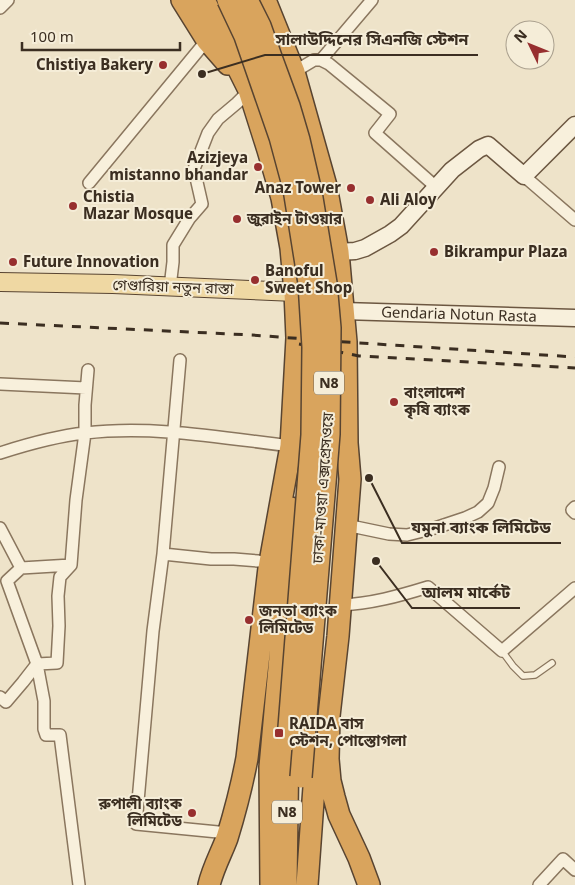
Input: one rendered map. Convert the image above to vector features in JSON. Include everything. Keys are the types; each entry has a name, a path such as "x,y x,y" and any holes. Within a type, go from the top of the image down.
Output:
{"highway":[{"path":"182,0 207,40 246,85"},
{"name":"N8","path":"204,0 246,85 282,198 291,248 297,338 290,452 269,568 247,758 241,788 228,833 211,875 209,885"},
{"name":"ঢাকা-মাওয়া এক্সপ্রেসওয়ে","path":"228,0 245,36 280,138 294,188 309,283 314,347 312,435 288,740"},
{"name":"ঢাকা-মাওয়া এক্সপ্রেসওয়ে","path":"247,0 260,26 289,106 312,192 324,266 330,328 329,434 301,777"},
{"name":"N8","path":"265,0 294,72 326,186 338,252 346,342 347,443 350,479 329,716 328,759 330,781 339,815 369,885"},
{"path":"307,885 336,529 347,443"},
{"path":"271,885 270,767 288,569 293,473 290,452"},
{"path":"224,885 251,804 270,767 288,740"},
{"name":"N8","path":"286,885 288,740"},
{"path":"301,777 313,794 355,885"},
{"name":"N8","path":"300,885 301,777"}],"main road":[{"name":"গেণ্ডারিয়া নতুন রাস্তা","path":"0,282 113,284 295,292 343,311"}],"street":[{"path":"0,8 8,0"},
{"path":"321,60 372,0"},
{"path":"89,183 207,40"},
{"path":"170,287 174,262 173,245 189,219 202,204 194,169 208,133 218,118 237,103 246,85 279,72 294,72 314,60 321,60 329,64 390,114 375,133 436,187"},
{"path":"524,176 575,125"},
{"path":"295,292 338,252 360,250 401,226 452,170 478,149 488,145 575,220"},
{"name":"Gendaria Notun Rasta","path":"343,311 575,318"},
{"path":"180,360 136,824 228,833"},
{"path":"0,698 6,702 37,664 57,663 60,576 71,565 76,500 85,433 88,370"},
{"path":"0,384 86,388"},
{"path":"0,454 58,437 114,431 174,432 290,452"},
{"path":"346,525 388,534 407,535 465,518 478,512 488,503 499,467"},
{"path":"575,507 572,510 575,513"},
{"path":"0,528 22,568"},
{"path":"163,554 258,561"},
{"path":"71,565 22,568 7,581 37,664 44,701 44,730 46,735 60,736 79,885"},
{"path":"340,606 394,597 428,587 502,651 575,588"},
{"path":"539,885 564,859 575,870"}],"lane":[{"path":"502,651 523,676 535,675 552,664"}],"railway":[{"path":"0,323 252,335 575,357"},
{"path":"299,344 359,356 575,368"}],"place":[{"name":"Chistiya Bakery","path":"163,65"},
{"name":"সালাউদ্দিনের সিএনজি স্টেশন","path":"202,74"},
{"name":"Azizjeya mistanno bhandar","path":"258,167"},
{"name":"Anaz Tower","path":"351,188"},
{"name":"Ali Aloy","path":"370,200"},
{"name":"Chistia Mazar Mosque","path":"73,206"},
{"name":"জুরাইন টাওয়ার","path":"237,219"},
{"name":"Bikrampur Plaza","path":"434,252"},
{"name":"Future Innovation","path":"13,262"},
{"name":"Banoful Sweet Shop","path":"255,280"},
{"name":"বাংলাদেশ কৃষি ব্যাংক","path":"394,402"},
{"name":"যমুনা ব্যাংক লিমিটেড","path":"369,478"},
{"name":"আলম মার্কেট","path":"376,561"},
{"name":"জনতা ব্যাংক লিমিটেড","path":"249,620"},
{"name":"RAIDA বাস স্টেশন, পোস্তোগলা","path":"279,733"},
{"name":"রুপালী ব্যাংক লিমিটেড","path":"192,813"}]}
